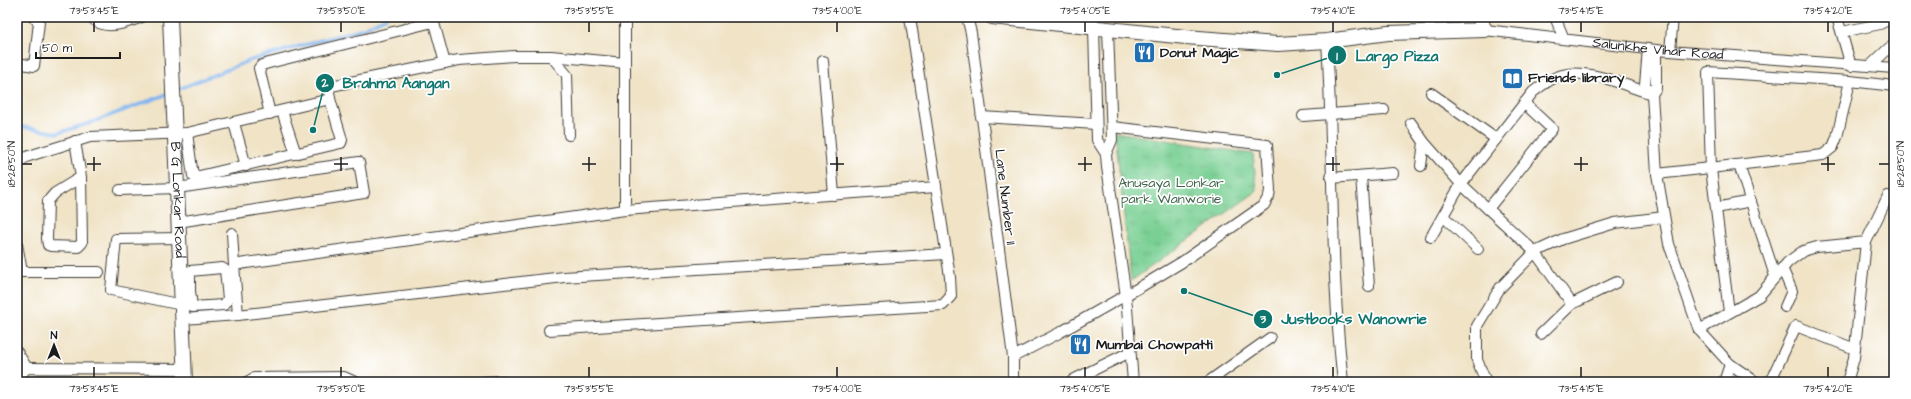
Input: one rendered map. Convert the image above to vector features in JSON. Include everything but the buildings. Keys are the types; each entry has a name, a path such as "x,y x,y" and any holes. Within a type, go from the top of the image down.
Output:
{"street":[{"path":"17,63 34,66 39,22 33,17"},
{"path":"91,17 100,25 109,26 142,17"},
{"name":"B G Lonkar Road","path":"170,17 173,100 181,134 177,188 184,301 185,376"},
{"path":"625,17 625,210"},
{"path":"549,330 943,305 951,296 910,17"},
{"name":"Lane Number 11","path":"967,17 971,33 1013,357 1013,382"},
{"name":"Salunkhe Vihar Road","path":"992,17 1278,44 1327,41 1482,23 1564,39 1670,51 1851,66 1894,68"},
{"path":"1555,17 1564,39"},
{"path":"1670,51 1673,17"},
{"path":"1837,17 1851,66"},
{"path":"1842,32 1880,24 1894,17"},
{"path":"270,114 259,68 262,65 429,23 434,23 445,63"},
{"path":"1101,28 1096,124 1097,140 1106,154 1113,215 1126,296 1133,382"},
{"path":"1101,28 1112,127 1112,140 1106,154"},
{"path":"1327,41 1331,114 1331,178 1334,254 1343,382"},
{"path":"1870,66 1889,48 1894,48"},
{"path":"1652,49 1646,85 1652,94 1657,174 1669,244 1699,330 1730,364 1756,382"},
{"path":"181,134 194,177 246,166 342,142 330,99 329,91 331,86 459,60 515,56 551,56 625,63"},
{"path":"551,56 567,75 568,135"},
{"path":"823,61 834,195"},
{"path":"1729,312 1711,169 1708,72 1850,81 1894,86"},
{"path":"1431,237 1461,184 1533,92 1548,81 1562,75 1577,73 1604,78 1652,94"},
{"path":"1657,174 1823,155 1833,147 1837,137 1850,81"},
{"path":"1431,93 1496,139"},
{"path":"17,162 29,156 75,140 90,137 181,134 234,123 330,99"},
{"path":"1488,209 1552,129 1524,103"},
{"path":"1303,116 1384,110"},
{"path":"282,111 296,154"},
{"path":"981,117 1096,124"},
{"path":"234,123 246,166"},
{"path":"1411,123 1424,142 1461,184 1535,252 1572,304"},
{"path":"1013,357 1126,296 1182,262 1264,204 1269,196 1270,190 1267,145 1112,127"},
{"path":"75,140 81,177 82,243 78,247 51,246 48,244 47,239 48,201 55,193 81,177"},
{"path":"1421,166 1424,142"},
{"path":"120,190 177,188 359,162 364,192 178,222"},
{"path":"1739,165 1751,201 1779,272 1792,291 1785,307"},
{"path":"1331,178 1393,174"},
{"path":"1361,176 1369,286"},
{"path":"234,266 625,210 936,187"},
{"path":"1847,382 1855,349 1866,242 1888,196 1894,199"},
{"path":"1716,208 1751,201"},
{"path":"1443,216 1478,249"},
{"path":"1486,382 1477,360 1477,326 1500,288 1535,252 1563,238 1615,223 1664,217"},
{"path":"184,301 193,307 224,305 232,290 234,266 232,233"},
{"path":"179,238 116,240 111,290 184,301 238,315 564,277 946,254"},
{"path":"1699,330 1759,296 1767,289 1779,272 1802,251 1817,247 1866,242"},
{"path":"17,244 19,272 99,272"},
{"path":"184,301 190,271 222,268 225,270 232,290 238,315"},
{"path":"1541,334 1572,304 1617,282"},
{"path":"1770,382 1796,326 1855,349"},
{"path":"1208,382 1270,338"},
{"path":"17,352 27,368"},
{"path":"1073,380 1130,352"},
{"path":"1724,382 1730,364"},
{"path":"17,378 27,368 185,376"},
{"path":"1342,370 1352,382"},
{"path":"247,382 254,378 336,377 344,377 355,382"},
{"path":"483,382 502,381"}],"green space":[{"name":"Anusaya Lonkar park Wanworie","path":"1115,132 1253,154 1257,191 1131,281"}],"waterway":[{"path":"176,90 251,60 364,28 386,17"},
{"path":"17,126 58,133 90,123 170,93"}],"place":[{"name":"Donut Magic","path":"1145,53"},
{"name":"Largo Pizza","path":"1277,75"},
{"name":"Friends library","path":"1513,78"},
{"name":"Brahma Aangan","path":"313,130"},
{"name":"Justbooks Wanowrie","path":"1184,291"},
{"name":"Mumbai Chowpatti","path":"1081,345"}]}
